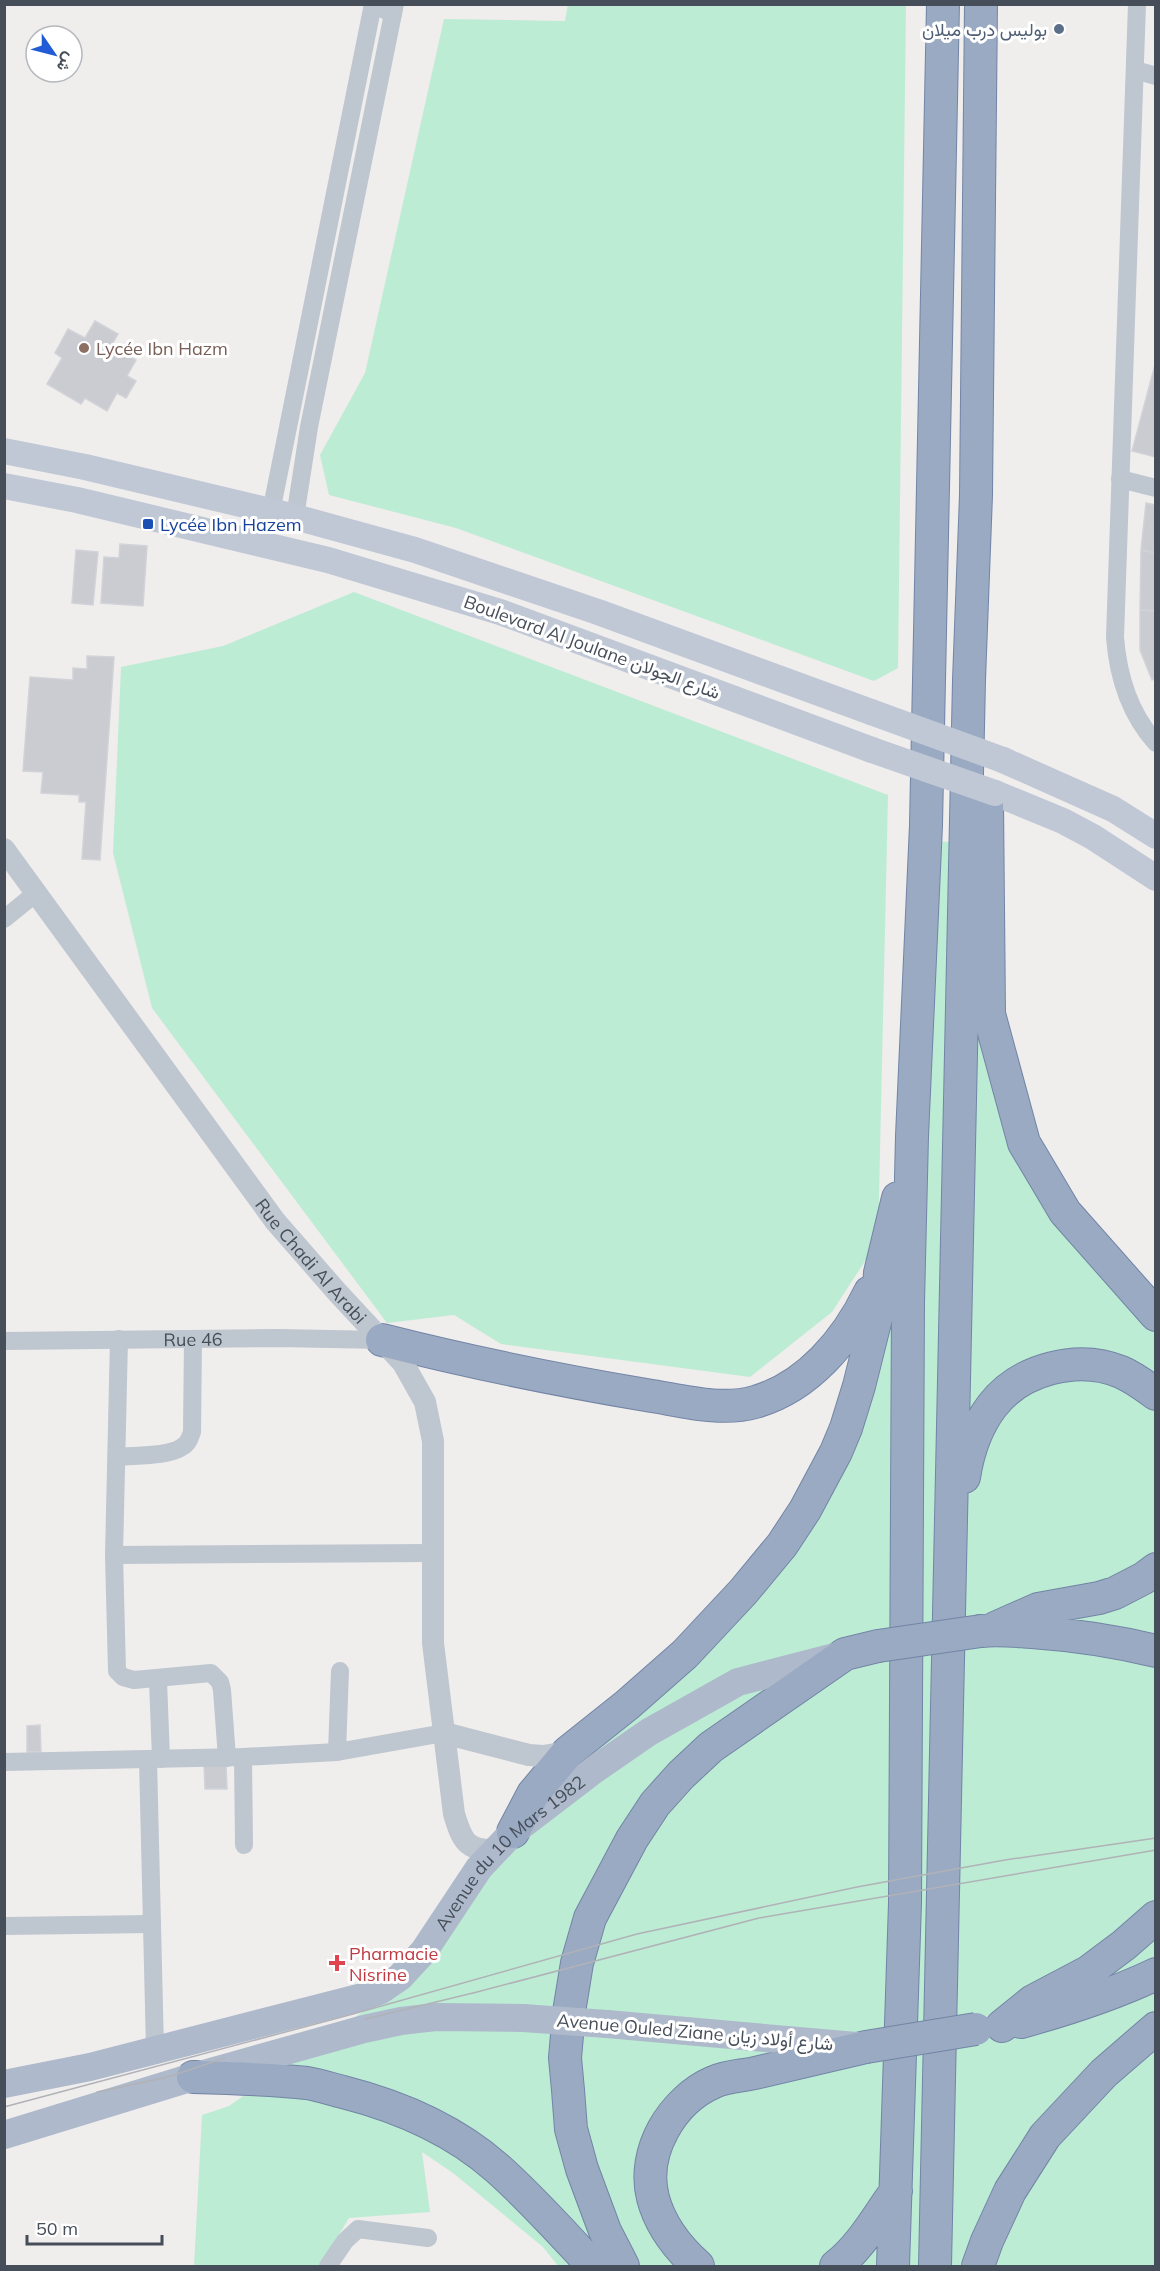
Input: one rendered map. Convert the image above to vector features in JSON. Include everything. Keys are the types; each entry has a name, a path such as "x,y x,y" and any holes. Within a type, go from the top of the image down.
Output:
{"highway":[{"path":"893,2266 905,1904 908,1302 912,1136 926,825 943,4"},
{"path":"935,2266 969,680 976,495 981,4"},
{"path":"976,495 984,566 989,1014 1024,1143 1065,1212 1150,1311"},
{"path":"504,1841 533,1794 568,1752 627,1705 685,1654 743,1592 782,1545 806,1510 836,1452 852,1411 877,1314 880,1272 912,1136"},
{"path":"382,1340 469,1362 617,1390 709,1405 752,1403 770,1397 789,1386 830,1354 858,1318 880,1272"},
{"path":"950,1552 968,1453 992,1406 1005,1392 1036,1372 1080,1365 1120,1371 1155,1394"},
{"path":"987,1630 1038,1609 1115,1593 1144,1578 1155,1569"},
{"path":"987,1630 1110,1640 1155,1650"},
{"name":"Avenue du 10 Mars 1982","path":"845,1654 878,1646 987,1630"},
{"path":"623,2266 605,2231 582,2169 572,2129 565,2058 577,1963 590,1918 632,1839 655,1804 681,1775 711,1747 845,1654"},
{"path":"989,2028 1033,2001 1088,1972 1124,1945 1155,1917"},
{"path":"698,2266 676,2245 653,2198 651,2168 657,2143 680,2104 715,2082 779,2065 813,2060 866,2047 989,2028 1080,2005 1122,1991 1155,1974"},
{"path":"978,2266 1010,2191 1045,2136 1104,2073 1155,2028"},
{"path":"194,2077 310,2084 366,2098 414,2115 458,2139 496,2167 538,2207 593,2266"},
{"path":"836,2266 845,2260 866,2236 896,2191"}],"main road":[{"name":"Boulevard Al Joulane شارع الجولان","path":"4,451 85,467 283,514 415,550 511,582 1003,760 1113,808 1155,836"},
{"name":"Boulevard Al Joulane شارع الجولان","path":"4,486 77,500 328,560 500,612 872,750 995,793 1083,832 1155,878"},
{"name":"Avenue du 10 Mars 1982","path":"4,2084 90,2067 362,1997 381,1990 400,1977 424,1951 464,1890 504,1841 594,1770 649,1732 738,1682 845,1654"},
{"name":"Avenue Ouled Ziane شارع أولاد زيان","path":"194,2077 364,2029 401,2021 436,2017 523,2018 866,2047"},
{"path":"4,2135 194,2077"}],"street":[{"path":"372,4 394,9 309,427 283,514 372,4"},
{"path":"1137,4 1116,655 1128,700 1139,722 1155,743"},
{"path":"1135,70 1155,76"},
{"path":"1120,479 1155,488"},
{"name":"Rue Chadi Al Arabi","path":"4,849 275,1221 403,1363 416,1384 425,1402 433,1442 433,1643 452,1798 459,1831 468,1844 474,1848 504,1841"},
{"path":"4,919 36,893"},
{"path":"119,1339 114,1555 117,1671 123,1677 134,1680 158,1680 205,1672 216,1677 222,1690 235,1757 244,1845"},
{"path":"117,1457 173,1452 188,1442 192,1431 193,1339"},
{"name":"Rue 46","path":"4,1341 382,1340"},
{"path":"114,1555 433,1553"},
{"path":"338,1752 340,1671"},
{"path":"155,2050 152,1924 154,1759 158,1680"},
{"path":"4,1762 235,1757 338,1752 444,1733 529,1755 543,1756 568,1752"},
{"path":"4,1926 152,1924"},
{"path":"328,2266 345,2241 358,2229 428,2238"}],"green space":[{"path":"568,4 906,5 898,668 874,681 456,528 329,495 320,455 365,373 444,19 565,21"},
{"path":"354,592 888,795 878,1241 832,1312 750,1377 501,1344 454,1315 387,1323 152,1008 113,853 121,667 223,646"},
{"path":"922,841 993,843 998,1070 1080,1218 1155,1305 1155,2266 558,2266 543,2247 453,2173 422,2152 430,2212 349,2218 320,2266 194,2266 202,2115 229,2106 402,1984 480,1881 588,1757 818,1507 899,1255"}],"building":[{"path":"95,321 118,334 111,346 136,360 127,376 136,381 126,398 117,393 107,411 85,398 81,404 47,384 62,358 55,353 68,329 85,338"},
{"path":"1156,361 1156,457 1132,451"},
{"path":"1146,503 1156,505 1156,553 1141,550"},
{"path":"120,544 147,546 143,606 101,603 104,557 119,558"},
{"path":"76,550 98,552 93,605 72,603"},
{"path":"1141,550 1156,553 1156,611 1140,610"},
{"path":"1140,610 1156,611 1156,678 1152,680 1140,650"},
{"path":"87,656 114,657 100,860 82,859 86,802 79,802 79,795 41,793 43,772 23,771 30,677 73,680 73,668 87,669"},
{"path":"40,1725 41,1752 27,1752 27,1726"},
{"path":"226,1764 227,1789 205,1789 204,1765"}],"tram line":[{"path":"4,2107 353,2014 637,1934 857,1887 1005,1860 1156,1838"},
{"path":"366,2019 759,1918 1156,1850"},
{"path":"97,2092 168,2077 225,2058"}],"place":[{"name":"بوليس درب ميلان","path":"1059,29"},
{"name":"Lycée Ibn Hazm","path":"84,348"},
{"name":"Lycée Ibn Hazem","path":"148,524"},
{"name":"Pharmacie Nisrine","path":"337,1963"}]}
